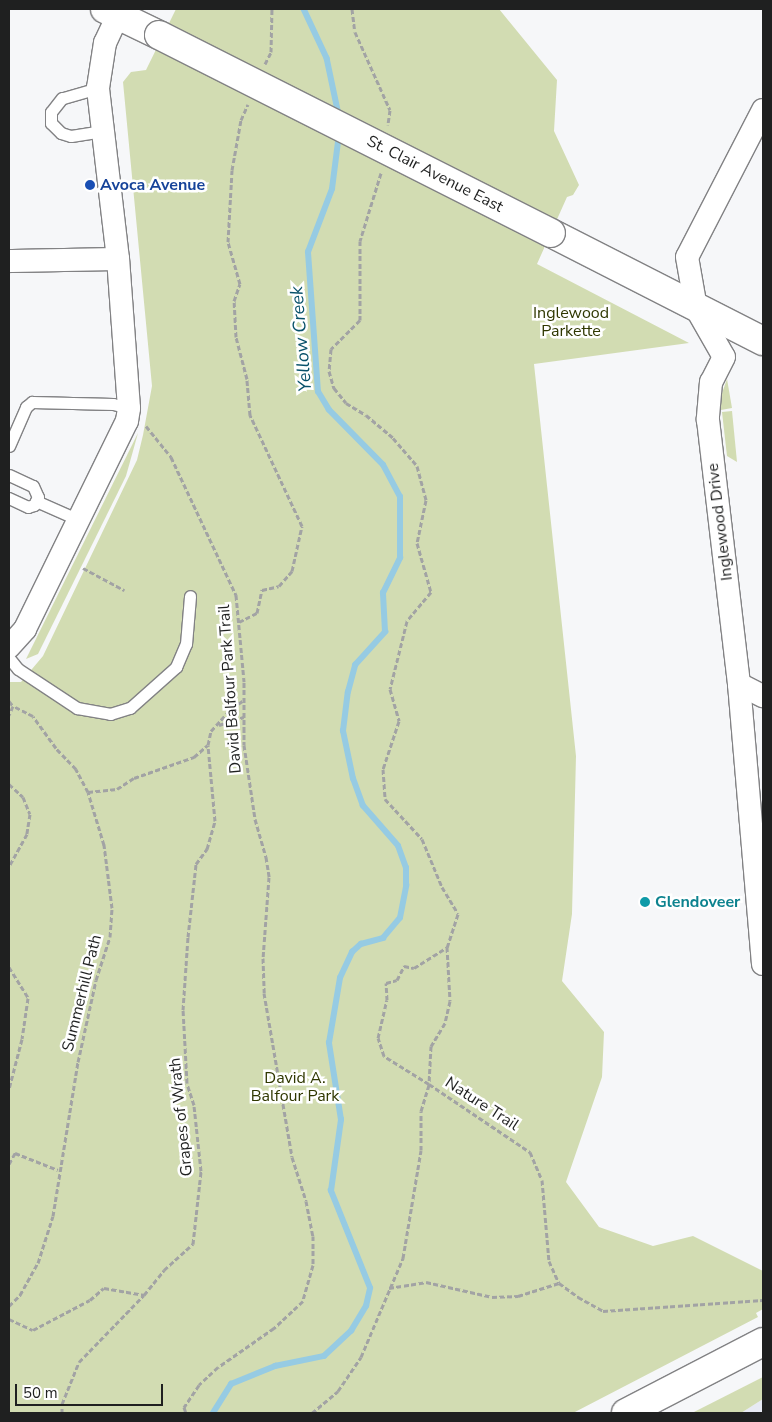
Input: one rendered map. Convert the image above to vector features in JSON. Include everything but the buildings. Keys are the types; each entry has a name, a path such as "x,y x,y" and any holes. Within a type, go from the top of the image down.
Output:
{"main road":[{"name":"St. Clair Avenue East","path":"112,12 763,341"},
{"path":"626,1413 763,1342"}],"street":[{"path":"9,647 26,629 123,431 129,408 118,259 98,88 112,12"},
{"name":"Inglewood Drive","path":"763,110 687,257 696,308 724,357 711,382 708,420 739,684 763,964"},
{"path":"9,261 118,259"},
{"path":"739,684 763,696"}],"lane":[{"path":"98,88 62,98 51,112 51,123 61,133 70,136 103,131"},
{"path":"9,446 26,407 32,402 113,404 129,408"},
{"path":"9,475 33,486 38,496 34,505 28,507 9,498"},
{"path":"36,501 79,520"},
{"path":"9,658 18,669 76,708 110,714 130,708 176,667 186,644 190,596"}],"path":[{"path":"271,52 272,9"},
{"path":"352,9 355,32 390,110 388,128"},
{"path":"240,622 257,613 262,590 278,586 292,571 302,526 250,415 247,379 236,337 234,301 240,284 228,242 232,170 241,120"},
{"path":"381,171 360,241 360,320 331,349 329,371 334,388 346,404 366,415 393,438 417,466 426,500 417,543 431,592 407,621 390,689 399,721 383,768 385,799 422,839 442,887 458,914 447,947 450,1001 445,1023 431,1046 429,1084 384,1056 378,1038 387,1000 386,983 397,980 404,966 414,968 447,947"},
{"name":"David Balfour Park Trail","path":"129,408 171,457 224,564 236,595 240,622 244,744 249,783 269,877 263,958 264,993 292,1157 306,1201 313,1236 313,1265 308,1289 294,1311 274,1328 218,1367 189,1396 184,1413"},
{"path":"83,568 124,590"},
{"path":"88,792 117,789 134,778 194,757 208,745 211,731 226,713 244,700"},
{"path":"9,701 13,706 9,714"},
{"name":"Summerhill Path","path":"9,1306 20,1295 38,1263 53,1216 58,1170 96,980 110,937 110,877 99,821 88,792 76,769 56,748 33,716 13,706"},
{"path":"217,726 244,717"},
{"name":"Grapes of Wrath","path":"62,1413 79,1362 144,1295 164,1270 193,1244 201,1196 198,1131 187,1083 183,1010 196,864 207,849 215,821 208,745"},
{"path":"9,784 23,797 30,814 26,834 9,866"},
{"path":"9,967 28,998 22,1040 9,1089"},
{"name":"Nature Trail","path":"312,1413 338,1391 361,1357 382,1314 389,1288 403,1258 421,1150 421,1111 429,1084 530,1152 542,1180 549,1261 559,1283"},
{"path":"9,1164 15,1153 58,1170"},
{"path":"389,1288 426,1282 492,1297 518,1296 559,1283 603,1311 763,1300"},
{"path":"9,1319 33,1330 90,1300 104,1288 144,1295"}],"shaded area":[{"path":"763,1399 763,1413 741,1413"}],"green space":[{"name":"David A. Balfour Park","path":"176,9 499,9 557,80 554,131 579,185 573,195 567,197 537,264 689,343 534,364 576,756 572,914 562,981 604,1032 602,1077 566,1182 599,1227 653,1246 693,1236 763,1271 763,1309 756,1313 758,1317 573,1413 9,1413 9,682 21,682 43,656 137,460 152,386 123,82 131,72 146,70"},
{"path":"727,379 732,408 721,410 720,399"},
{"path":"732,411 737,462 727,456 722,412"},
{"path":"138,433 126,476 38,654 26,659"},
{"path":"763,1377 763,1399 741,1413 692,1413"}],"waterway":[{"name":"Yellow Creek","path":"304,9 327,58 339,115"},
{"name":"Yellow Creek","path":"213,1413 231,1384 275,1366 324,1356 351,1331 366,1306 370,1288 331,1191 341,1120 329,1043 340,978 352,952 361,944 383,938 400,918 406,886 406,868 398,846 363,806 353,779 343,731 348,692 355,665 385,632 383,593 400,558 400,497 383,465 329,410 318,392 308,252 332,189 339,134"}],"place":[{"name":"Avoca Avenue","path":"90,185"},
{"name":"Glendoveer","path":"645,902"}],"park label":[{"name":"Inglewood Parkette","path":"571,322"}]}
